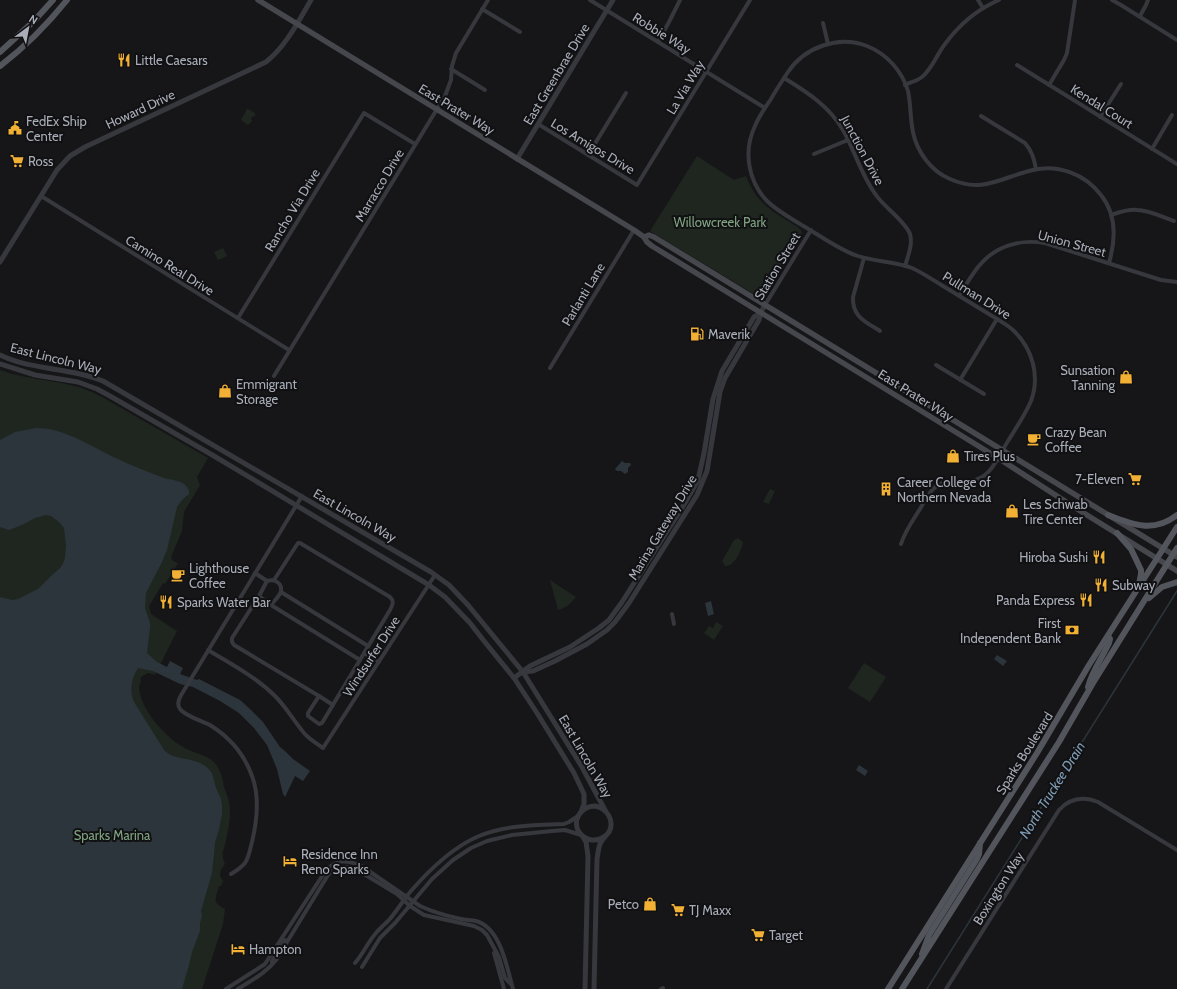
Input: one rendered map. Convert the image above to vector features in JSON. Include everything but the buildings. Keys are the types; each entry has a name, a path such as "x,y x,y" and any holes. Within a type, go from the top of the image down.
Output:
{"main road":[{"path":"0,52 34,21 53,0"},
{"path":"0,66 26,46 45,27 67,0"},
{"name":"East Prater Way","path":"258,0 634,230 644,237 652,246 998,458 1177,571"},
{"name":"East Prater Way","path":"644,237 654,237 1175,556"},
{"path":"1108,515 1129,523 1157,526 1177,515"},
{"name":"Sparks Boulevard","path":"888,989 1177,527"},
{"path":"1117,533 1131,549 1141,570 1137,591"},
{"name":"Sparks Boulevard","path":"902,989 1055,748 1140,606 1167,564 1175,556 1177,548"},
{"path":"1140,606 1153,593 1162,587 1177,582"},
{"path":"1086,695 1090,677 1109,643 1110,640 1108,636"},
{"path":"921,960 929,935 977,860 980,843"}],"street":[{"name":"Howard Drive","path":"0,262 60,166 70,156 79,150 259,66 280,50 311,0"},
{"name":"Marracco Drive","path":"274,376 437,110 451,80 451,69 456,52 488,0"},
{"name":"Robbie Way","path":"590,0 765,108"},
{"name":"East Greenbrae Drive","path":"517,159 613,0"},
{"path":"658,42 680,0"},
{"name":"La Via Way","path":"637,185 750,0"},
{"path":"978,0 983,8"},
{"path":"905,84 918,80 923,76 953,34 983,8 1000,0"},
{"path":"1049,85 1067,53 1075,0"},
{"path":"1112,0 1177,40"},
{"path":"1140,16 1148,0"},
{"path":"482,9 520,32"},
{"path":"823,23 828,44"},
{"name":"Pullman Drive","path":"901,544 904,535 929,494 937,486 949,481 970,482 981,478 990,470 1025,414 1034,391 1034,372 1029,353 1020,338 1008,326 920,272 905,266 864,258 846,252 780,211 768,201 759,190 752,177 748,160 749,142 755,124 793,65 801,57 814,49 828,44 848,42 866,46 882,54 896,68 905,84 913,131 923,156 929,164 950,179 966,184 986,185 1036,169 1049,168 1069,172 1085,179 1098,191 1111,215 1114,241 1109,263"},
{"name":"Kendal Court","path":"1017,65 1177,164"},
{"path":"451,69 485,90"},
{"name":"Junction Drive","path":"784,78 820,102 837,120 870,187 884,205 907,228 911,244 905,266"},
{"path":"1100,117 1121,84"},
{"path":"588,155 626,93"},
{"name":"Rancho Via Drive","path":"238,318 364,113 415,144"},
{"path":"1152,149 1172,115"},
{"path":"981,116 1025,143 1033,154 1036,169"},
{"name":"Los Amigos Drive","path":"538,124 637,185"},
{"path":"814,154 848,140"},
{"name":"Camino Real Drive","path":"41,196 289,350"},
{"path":"1111,215 1129,210 1136,210 1145,211 1174,221"},
{"name":"Parlanti Lane","path":"550,368 634,230"},
{"name":"Station Street","path":"761,312 811,230"},
{"name":"Union Street","path":"959,296 973,273 984,260 999,249 1018,242 1045,243 1161,280 1177,282"},
{"path":"864,258 853,297 853,303 856,314 880,331"},
{"name":"Marina Gateway Drive","path":"514,678 530,666 570,647 599,628 609,620 622,602 698,480 704,453 712,399 722,371 754,318 761,312"},
{"path":"960,380 997,319"},
{"name":"East Lincoln Way","path":"0,355 18,362 90,375 103,381 302,496 435,575 449,585 468,605 523,672 582,767 605,810"},
{"name":"East Lincoln Way","path":"0,364 35,375 78,382 97,389 214,456 429,585 445,597 470,623 514,678 537,713 577,779 584,794 584,804 580,814"},
{"path":"936,365 984,394"},
{"path":"231,874 240,868 245,862 253,838 257,810 256,791 252,776 243,757 226,737 210,725 184,712 179,708 179,700 192,676 302,496"},
{"path":"274,580 298,543 300,543 393,600 393,603 360,660 322,722 319,724 308,716 308,713 318,696"},
{"path":"255,573 267,581 274,580 279,584 281,592 368,646"},
{"name":"Windsurfer Drive","path":"208,650 264,686 283,705 303,732 323,748 435,575"},
{"path":"267,581 232,638 232,642 234,645 332,705"},
{"path":"271,605 281,592"},
{"path":"259,596 360,660"},
{"path":"672,614 674,624"},
{"path":"364,652 379,662"},
{"name":"Boxington Way","path":"946,989 1059,810 1068,802 1080,798 1092,799 1177,850"},
{"path":"355,963 375,933 389,920 424,876 464,843 481,835 528,825 564,824 580,814 586,808 592,806 605,810 610,818 611,824 609,831 601,842 597,859 594,989"},
{"path":"580,814 577,825 586,842 588,856 585,989"},
{"path":"362,967 380,938 395,924 432,880 453,860 471,848 482,843 512,835 552,830 565,830 590,840 606,836"},
{"path":"226,989 265,964 326,870 340,861 360,865 404,900 413,901 430,911 477,921 485,925 497,939 513,989"},
{"path":"238,989 266,971 328,876 332,871 344,867 359,871 397,894 410,906 424,915 474,926 482,930 499,957 505,978 511,984"},
{"path":"297,925 297,919 312,896 312,892"},
{"path":"272,964 272,961 292,929 292,922"},
{"path":"486,935 491,931"},
{"path":"493,948 504,989"}],"green space":[{"path":"247,109 255,113 255,116 251,118 252,121 248,125 241,120"},
{"name":"Willowcreek Park","path":"697,156 734,180 746,176 756,196 765,205 801,230 801,237 763,297 757,296 650,231"},
{"path":"223,248 227,256 218,260 214,252"},
{"name":"Sparks Marina","path":"0,370 87,390 102,397 208,458 197,477 200,485 184,512 182,531 171,557 173,561 178,563 165,584 163,583 149,606 151,614 177,631 155,675 148,673 141,677 139,685 143,704 164,732 181,746 212,760 221,773 224,788 228,797 230,813 223,854 225,864 220,872 220,877 223,881 221,886 219,886 216,897 216,902 225,909 223,924 202,989 0,989"},
{"path":"770,489 775,491 769,504 763,502"},
{"path":"738,538 743,542 741,549 734,561 728,566 725,566 722,561 734,540"},
{"path":"550,580 576,597 570,604 558,610"},
{"path":"716,622 723,626 714,640 704,633 709,626 713,628"},
{"path":"864,663 886,677 870,702 848,688"}],"shaded area":[{"name":"Sparks Marina","path":"36,428 58,431 129,464 161,477 181,482 187,487 189,494 177,507 167,550 146,593 145,608 150,623 147,653 157,662 167,667 170,661 183,668 180,674 197,680 199,679 240,700 263,722 280,747 293,759 310,771 303,781 295,776 285,797 277,769 267,745 254,728 239,713 193,687 180,684 153,671 138,668 132,685 132,698 134,702 164,750 169,754 200,763 212,773 222,805 222,814 215,843 212,873 201,911 202,916 200,931 192,952 182,989 0,989 0,597 12,600 18,599 38,589 63,564 66,546 64,528 51,516 46,515 35,518 9,530 0,527 0,440 15,432"},
{"path":"622,461 625,463 630,463 631,465 628,468 628,472 625,474 615,469"},
{"path":"711,601 714,614 708,616 705,603"},
{"path":"997,655 1007,661 1003,666 994,659"},
{"path":"859,765 868,771 865,776 856,770"}],"waterway":[{"name":"North Truckee Drain","path":"927,989 1177,591"}],"place":[{"name":"Little Caesars","path":"124,60"},
{"name":"FedEx Ship Center","path":"15,128"},
{"name":"Ross","path":"17,161"},
{"name":"Maverik","path":"697,334"},
{"name":"Sunsation Tanning","path":"1126,377"},
{"name":"Emmigrant Storage","path":"225,391"},
{"name":"Crazy Bean Coffee","path":"1034,439"},
{"name":"Tires Plus","path":"953,456"},
{"name":"7-Eleven","path":"1135,479"},
{"name":"Career College of Northern Nevada","path":"886,489"},
{"name":"Les Schwab Tire Center","path":"1012,511"},
{"name":"Hiroba Sushi","path":"1099,557"},
{"name":"Lighthouse Coffee","path":"178,575"},
{"name":"Subway","path":"1101,585"},
{"name":"Panda Express","path":"1086,600"},
{"name":"Sparks Water Bar","path":"166,602"},
{"name":"First Independent Bank","path":"1072,630"},
{"name":"Residence Inn Reno Sparks","path":"290,861"},
{"name":"Petco","path":"650,904"},
{"name":"TJ Maxx","path":"678,910"},
{"name":"Target","path":"758,935"},
{"name":"Hampton","path":"238,949"}]}
